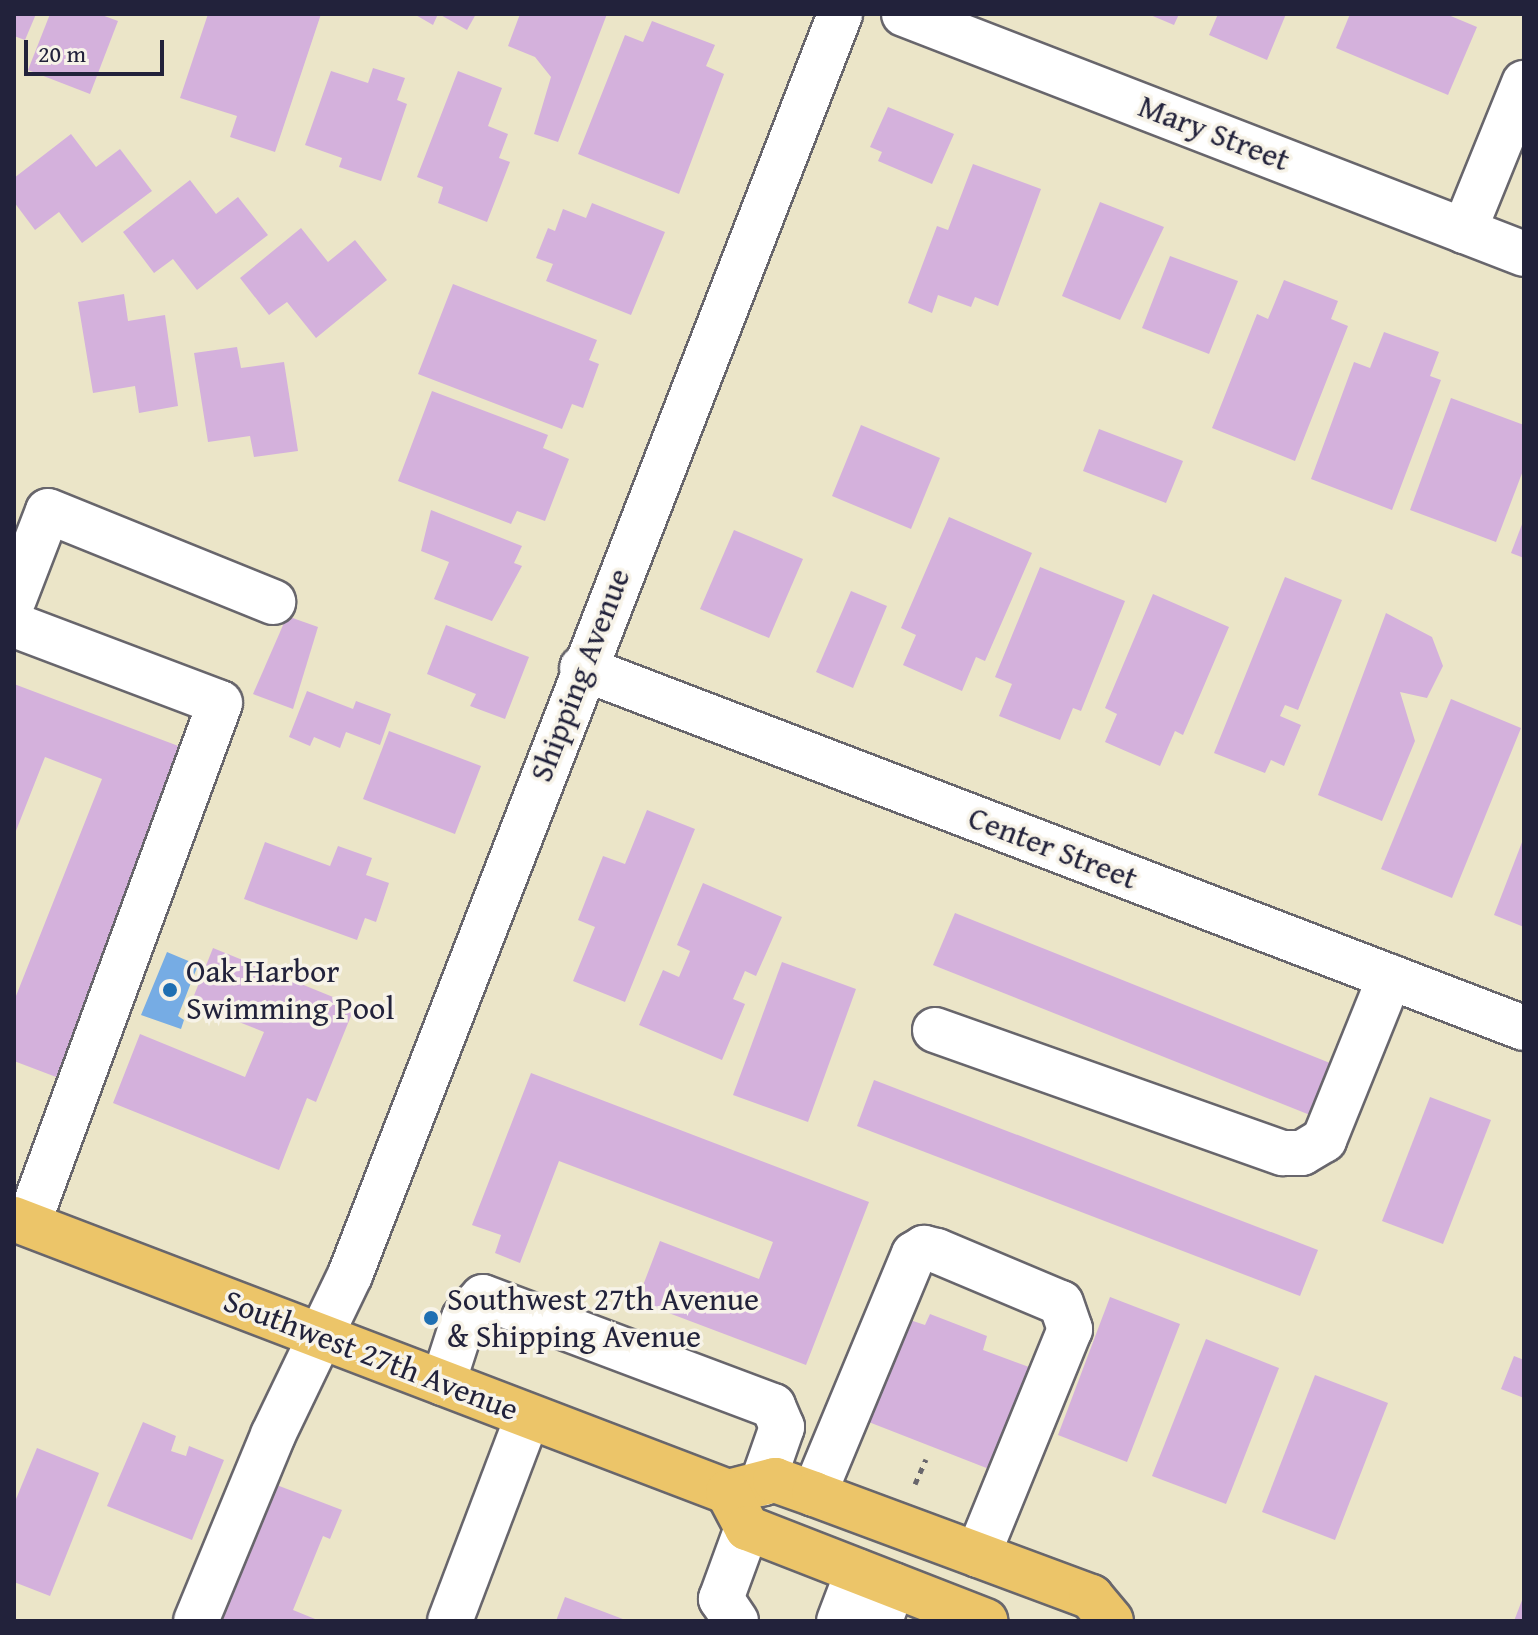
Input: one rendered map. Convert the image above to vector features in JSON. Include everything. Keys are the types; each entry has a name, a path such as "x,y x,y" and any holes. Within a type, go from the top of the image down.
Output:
{"main road":[{"name":"Southwest 27th Avenue","path":"21,1221 746,1501 877,1592 985,1621"},
{"name":"Southwest 27th Avenue","path":"746,1501 775,1480 1091,1597 1111,1621"}],"street":[{"name":"Shipping Avenue","path":"196,1621 273,1435 323,1337 840,14"},
{"name":"Mary Street","path":"904,14 1524,254"},
{"path":"1464,231 1524,83"},
{"path":"14,599 48,511 273,602"},
{"path":"14,625 220,703 21,1221"},
{"name":"Center Street","path":"582,668 1524,1028"},
{"path":"935,1030 1283,1153 1302,1153 1324,1140 1390,977"},
{"path":"814,1494 914,1254 924,1248 937,1251 1061,1303 1070,1329 978,1555"},
{"path":"443,1383 464,1318 483,1297 773,1406 782,1427 746,1501 721,1599 736,1621"},
{"path":"450,1621 528,1416"},
{"path":"839,1621 877,1592"}],"path":[{"path":"913,1489 926,1459"}],"water":[{"name":"Oak Harbor Swimming Pool","path":"167,952 198,965 178,1016 184,1020 181,1029 141,1015"}],"building":[{"path":"14,14 36,14 25,40 14,36"},
{"path":"50,14 99,14 118,21 90,94 28,70"},
{"path":"208,14 321,14 275,152 230,137 237,116 180,98"},
{"path":"414,14 438,14 433,25"},
{"path":"439,14 476,14 467,30"},
{"path":"520,14 607,14 558,142 534,134 551,77 535,57 508,46"},
{"path":"1148,14 1179,14 1174,25"},
{"path":"1218,14 1286,14 1267,60 1209,35"},
{"path":"1350,14 1446,14 1477,27 1448,95 1336,48"},
{"path":"652,21 715,45 706,66 724,74 679,194 578,154 625,35 643,42"},
{"path":"373,68 405,78 397,100 407,104 381,181 339,167 342,158 305,145 331,71 368,83"},
{"path":"458,71 502,88 488,126 508,134 499,158 510,162 487,222 438,203 443,187 417,177"},
{"path":"888,107 954,134 932,184 878,161 882,152 870,147"},
{"path":"71,134 96,167 120,149 152,191 82,243 59,212 35,230 14,202 14,178"},
{"path":"973,164 1041,189 998,306 975,297 971,307 938,295 932,313 908,303 937,226 948,230"},
{"path":"190,180 216,214 238,197 268,235 197,290 173,259 154,273 123,232"},
{"path":"1100,202 1164,227 1120,320 1062,296"},
{"path":"592,203 665,232 631,315 546,281 553,264 536,258 548,228 555,231 563,209 586,218"},
{"path":"301,228 328,262 355,240 387,280 316,338 287,302 269,315 240,278"},
{"path":"1170,256 1238,281 1209,354 1142,328"},
{"path":"1284,280 1338,301 1331,319 1348,326 1295,461 1212,428 1257,314 1268,319"},
{"path":"453,284 597,340 589,360 599,364 583,408 572,404 562,429 418,374"},
{"path":"124,294 128,321 165,315 178,406 139,413 135,386 93,393 78,302"},
{"path":"1384,332 1439,352 1430,376 1441,380 1392,510 1311,479 1354,362 1370,368"},
{"path":"237,347 241,368 284,362 298,451 254,457 250,436 208,442 194,353"},
{"path":"432,391 548,435 543,448 569,459 545,521 517,511 511,524 398,481"},
{"path":"1451,398 1524,425 1524,468 1496,542 1410,510"},
{"path":"861,425 940,458 911,529 832,496"},
{"path":"1099,429 1183,461 1166,503 1083,471"},
{"path":"431,510 522,546 514,563 522,566 492,621 434,599 449,562 421,551"},
{"path":"949,517 1032,553 985,661 976,657 962,691 903,665 916,635 901,628"},
{"path":"1524,519 1524,558 1511,553"},
{"path":"734,530 803,559 769,638 700,609"},
{"path":"1040,567 1125,601 1081,711 1073,708 1060,740 999,716 1012,684 995,677"},
{"path":"1285,577 1342,600 1298,710 1285,705 1280,716 1301,725 1284,766 1271,760 1265,773 1214,753"},
{"path":"851,591 887,606 853,688 816,672"},
{"path":"1153,594 1229,627 1183,735 1175,731 1160,766 1105,742 1117,714 1105,708"},
{"path":"1386,613 1432,637 1443,666 1427,698 1400,692 1415,741 1382,821 1318,795"},
{"path":"287,616 318,627 293,709 253,694"},
{"path":"446,625 529,657 505,719 470,706 476,694 427,674"},
{"path":"14,684 189,750 64,1080 14,1061 14,1001 102,779 45,757 14,836"},
{"path":"307,691 353,709 356,701 391,714 380,745 346,732 340,748 314,737 310,746 289,737"},
{"path":"1451,699 1521,728 1452,898 1381,869"},
{"path":"389,731 481,766 455,834 363,799"},
{"path":"647,810 695,829 625,1002 573,981 595,927 578,920 603,856 625,864"},
{"path":"1524,837 1524,927 1494,915"},
{"path":"265,842 330,866 338,846 372,858 366,875 389,883 376,922 365,918 357,940 244,899"},
{"path":"703,883 782,917 756,976 745,971 733,999 745,1004 722,1060 639,1025 663,970 679,977 690,951 677,945"},
{"path":"955,913 1335,1065 1315,1117 933,965"},
{"path":"213,948 355,1006 316,1102 307,1098 279,1170 113,1103 140,1034 245,1077 264,1032 191,1003"},
{"path":"782,962 856,989 808,1122 733,1095"},
{"path":"531,1073 869,1202 806,1365 637,1301 660,1241 759,1279 773,1242 559,1161 520,1263 495,1253 501,1235 472,1225"},
{"path":"874,1080 1318,1250 1300,1296 857,1126"},
{"path":"1430,1097 1491,1120 1443,1244 1382,1221"},
{"path":"1110,1297 1180,1324 1127,1462 1058,1435"},
{"path":"930,1314 987,1336 983,1350 1029,1367 989,1469 861,1419 901,1317 925,1325"},
{"path":"1206,1339 1279,1368 1226,1504 1152,1476"},
{"path":"1514,1356 1524,1360 1524,1398 1501,1389"},
{"path":"1315,1375 1388,1403 1335,1540 1262,1512"},
{"path":"143,1422 176,1436 171,1451 186,1456 189,1446 224,1460 192,1540 107,1506"},
{"path":"37,1448 99,1473 50,1596 14,1582 14,1504"},
{"path":"274,1484 342,1510 330,1539 323,1536 293,1610 320,1621 220,1621"},
{"path":"1524,1595 1524,1621 1514,1621"},
{"path":"565,1597 628,1621 556,1621"}],"place":[{"name":"Oak Harbor Swimming Pool","path":"170,990"},
{"name":"Southwest 27th Avenue & Shipping Avenue","path":"431,1318"}]}
